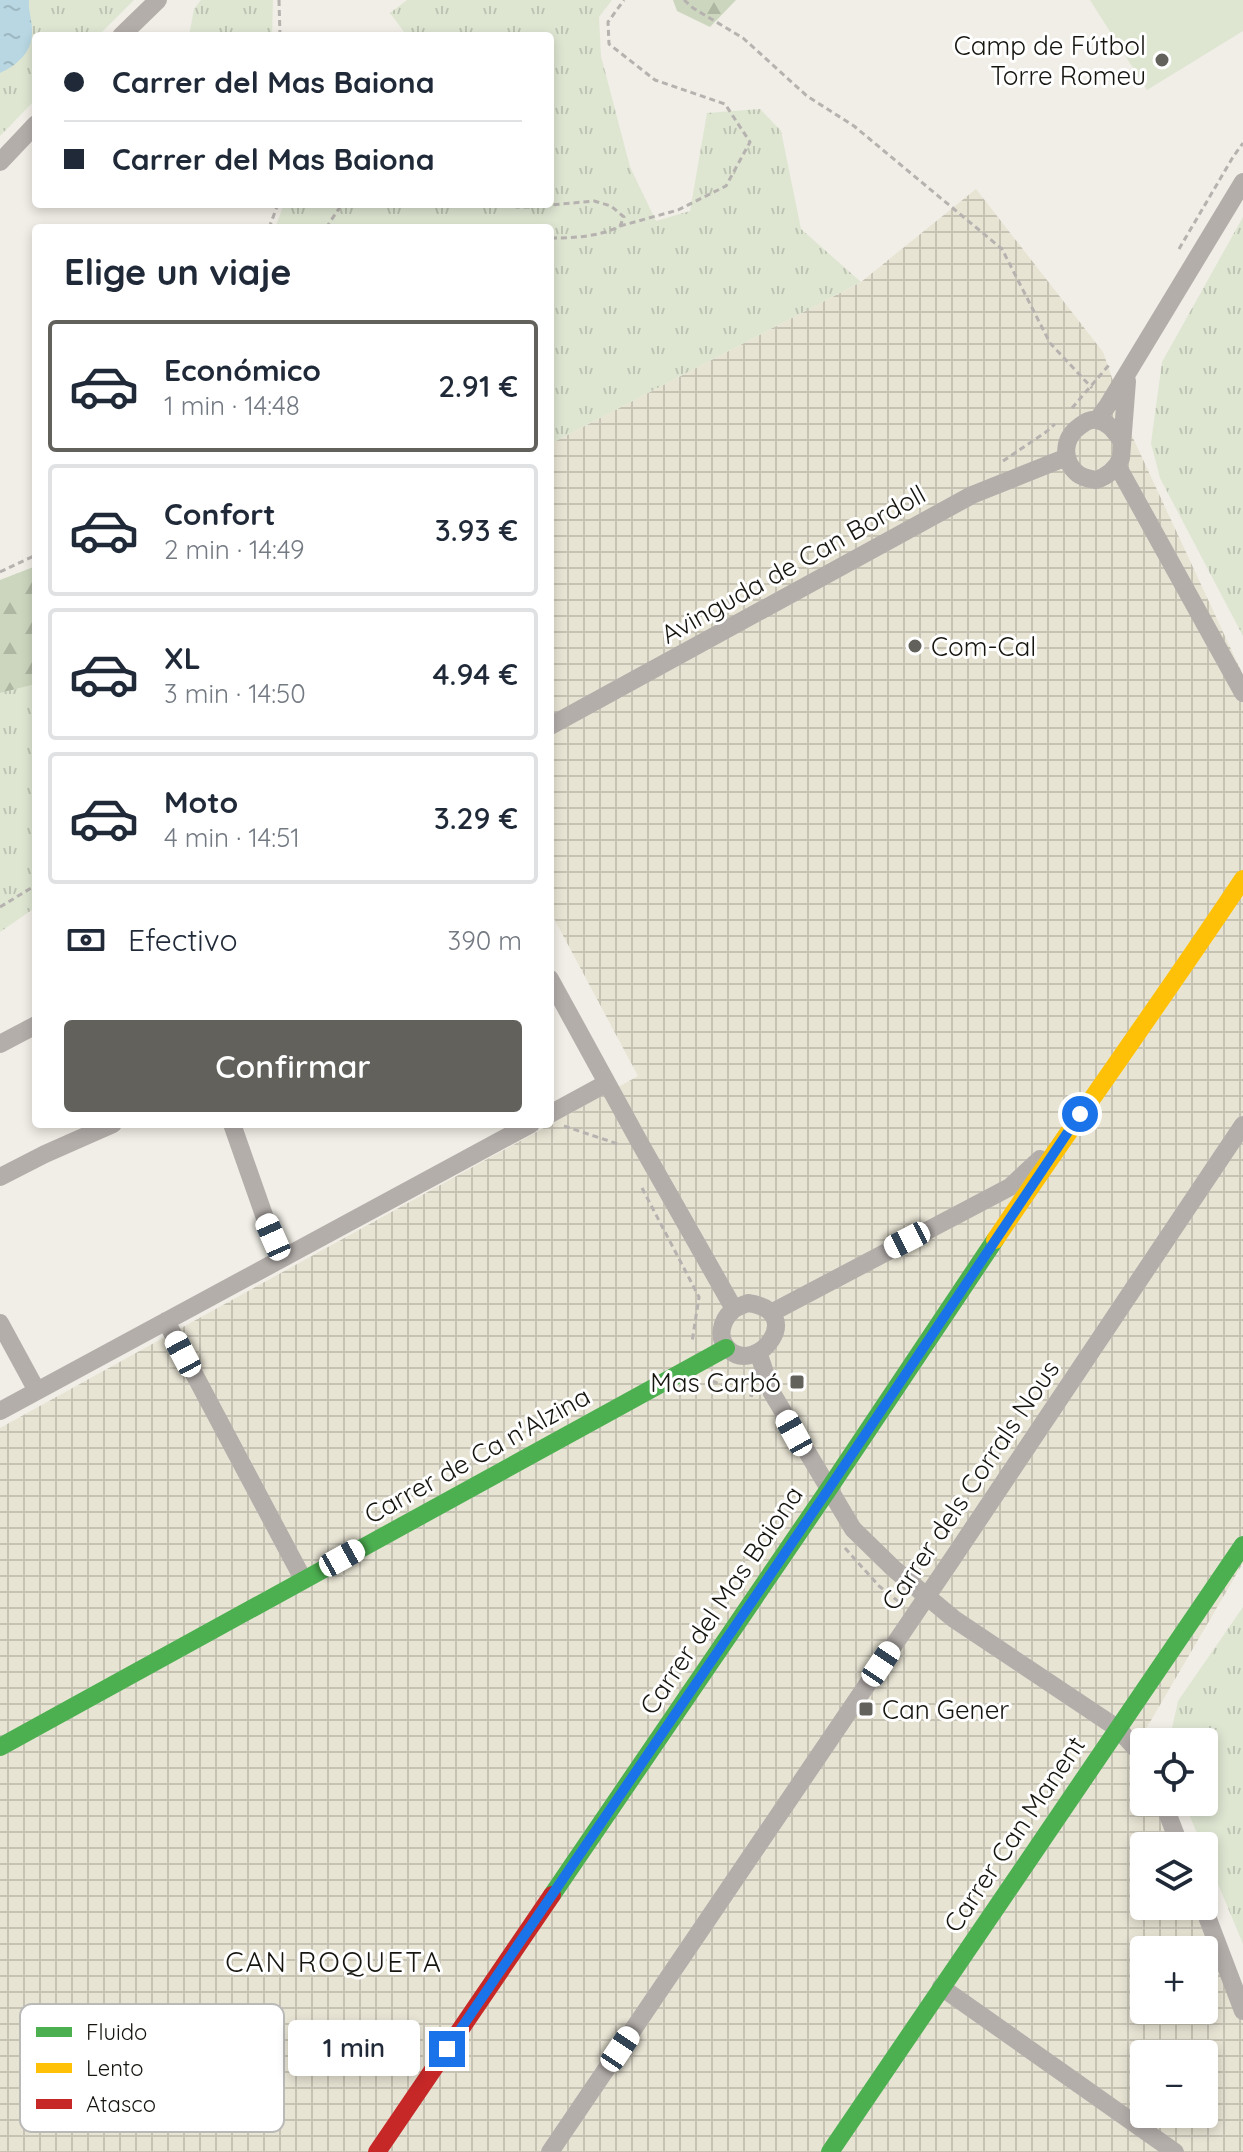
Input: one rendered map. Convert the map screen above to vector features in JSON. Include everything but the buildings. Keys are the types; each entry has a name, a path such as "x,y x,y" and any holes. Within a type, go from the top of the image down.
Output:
{"street":[{"path":"125,32 158,0"},
{"path":"0,162 32,128"},
{"path":"1127,374 1121,458 1109,475 1096,480 1079,474 1067,457 1065,445 1071,433 1103,412 1243,182"},
{"path":"1103,412 1121,440"},
{"name":"Avinguda de Can Bordoll","path":"554,724 972,495 1067,457"},
{"path":"1117,465 1243,693"},
{"name":"Carrer del Mas Baiona","path":"377,2152 828,1490 1063,1138 1243,879"},
{"path":"554,986 734,1309"},
{"path":"0,1044 32,1027"},
{"path":"554,1112 607,1083"},
{"name":"Carrer dels Corrals Nous","path":"550,2152 1243,1125"},
{"path":"0,1177 104,1128"},
{"path":"233,1128 265,1218 283,1258"},
{"path":"0,1411 524,1128"},
{"path":"771,1313 1010,1187 1063,1138"},
{"path":"748,1303 760,1305 771,1313 776,1326 770,1344 745,1356 726,1348 721,1330 734,1309 748,1303"},
{"path":"166,1321 303,1579"},
{"path":"0,1323 37,1391"},
{"name":"Carrer de Ca n'Alzina","path":"0,1747 726,1348"},
{"path":"758,1352 772,1393 853,1529 894,1569 954,1619 1117,1728 1130,1742"},
{"name":"Carrer Can Manent","path":"830,2152 1243,1545"},
{"path":"1208,1920 1243,2011"},
{"path":"941,1987 1175,2152"}],"path":[{"path":"279,0 280,32"},
{"path":"554,238 588,236 678,210 726,186 750,142 725,104 655,80 609,44 608,22 624,0"},
{"path":"684,0 743,38 807,96 854,126 1002,249 1050,343 1091,387 1103,412"},
{"path":"1177,252 1243,143"},
{"path":"554,205 594,201 611,206 624,217 620,226"},
{"path":"1072,408 1114,358"},
{"path":"1000,462 1046,432 1063,416"},
{"path":"0,572 32,557"},
{"path":"0,907 32,887"}],"shaded area":[{"path":"976,189 1103,352 1133,438 1243,675 1243,1563 1147,1728 1130,1728 1130,1816 1172,1816 1178,1832 1130,1832 1130,1920 1209,1920 1215,1936 1130,1936 1130,2024 1218,2024 1218,1945 1243,2016 1243,2152 0,2152 0,1428 544,1128 554,1128 554,1122 638,1076 554,918 554,442 861,282"}],"green space":[{"path":"0,0 134,0 102,32 32,32 32,103 0,136"},
{"path":"201,0 273,0 272,32 190,32 194,9"},
{"path":"407,0 612,0 599,17 601,56 630,167 656,221 690,211 707,113 760,109 781,131 801,229 861,282 554,442 554,224 276,224 282,208 554,208 554,32 404,32 390,13"},
{"path":"673,0 736,0 710,27 677,11"},
{"name":"Camp de Fútbol Torre Romeu","path":"1090,0 1243,0 1243,31 1147,90"},
{"path":"1243,217 1243,636 1160,478 1151,443 1162,362"},
{"path":"32,568 32,685 0,693 0,580"},
{"path":"32,685 32,910 0,932 0,693"},
{"path":"1243,1607 1243,1944 1218,1884 1218,1832 1196,1832 1190,1816 1218,1816 1218,1728 1172,1728 1178,1701"}],"water":[{"path":"0,0 29,0 32,30 26,52 0,73"}],"traffic: fast":[{"path":"552,1895 995,1240"},
{"path":"0,1747 726,1348"},
{"path":"830,2152 1243,1545"}],"traffic: slow":[{"path":"995,1240 1243,879"}],"traffic: jam":[{"path":"377,2152 552,1895"}],"place":[{"name":"Camp de Fútbol Torre Romeu","path":"1162,60"},
{"name":"Com-Cal","path":"915,646"},
{"name":"Mas Carbó","path":"797,1382"},
{"name":"Can Gener","path":"866,1709"}],"district":[{"name":"CAN ROQUETA","path":"334,1961"}],"route":[{"path":"447,2049 1080,1114"}]}
